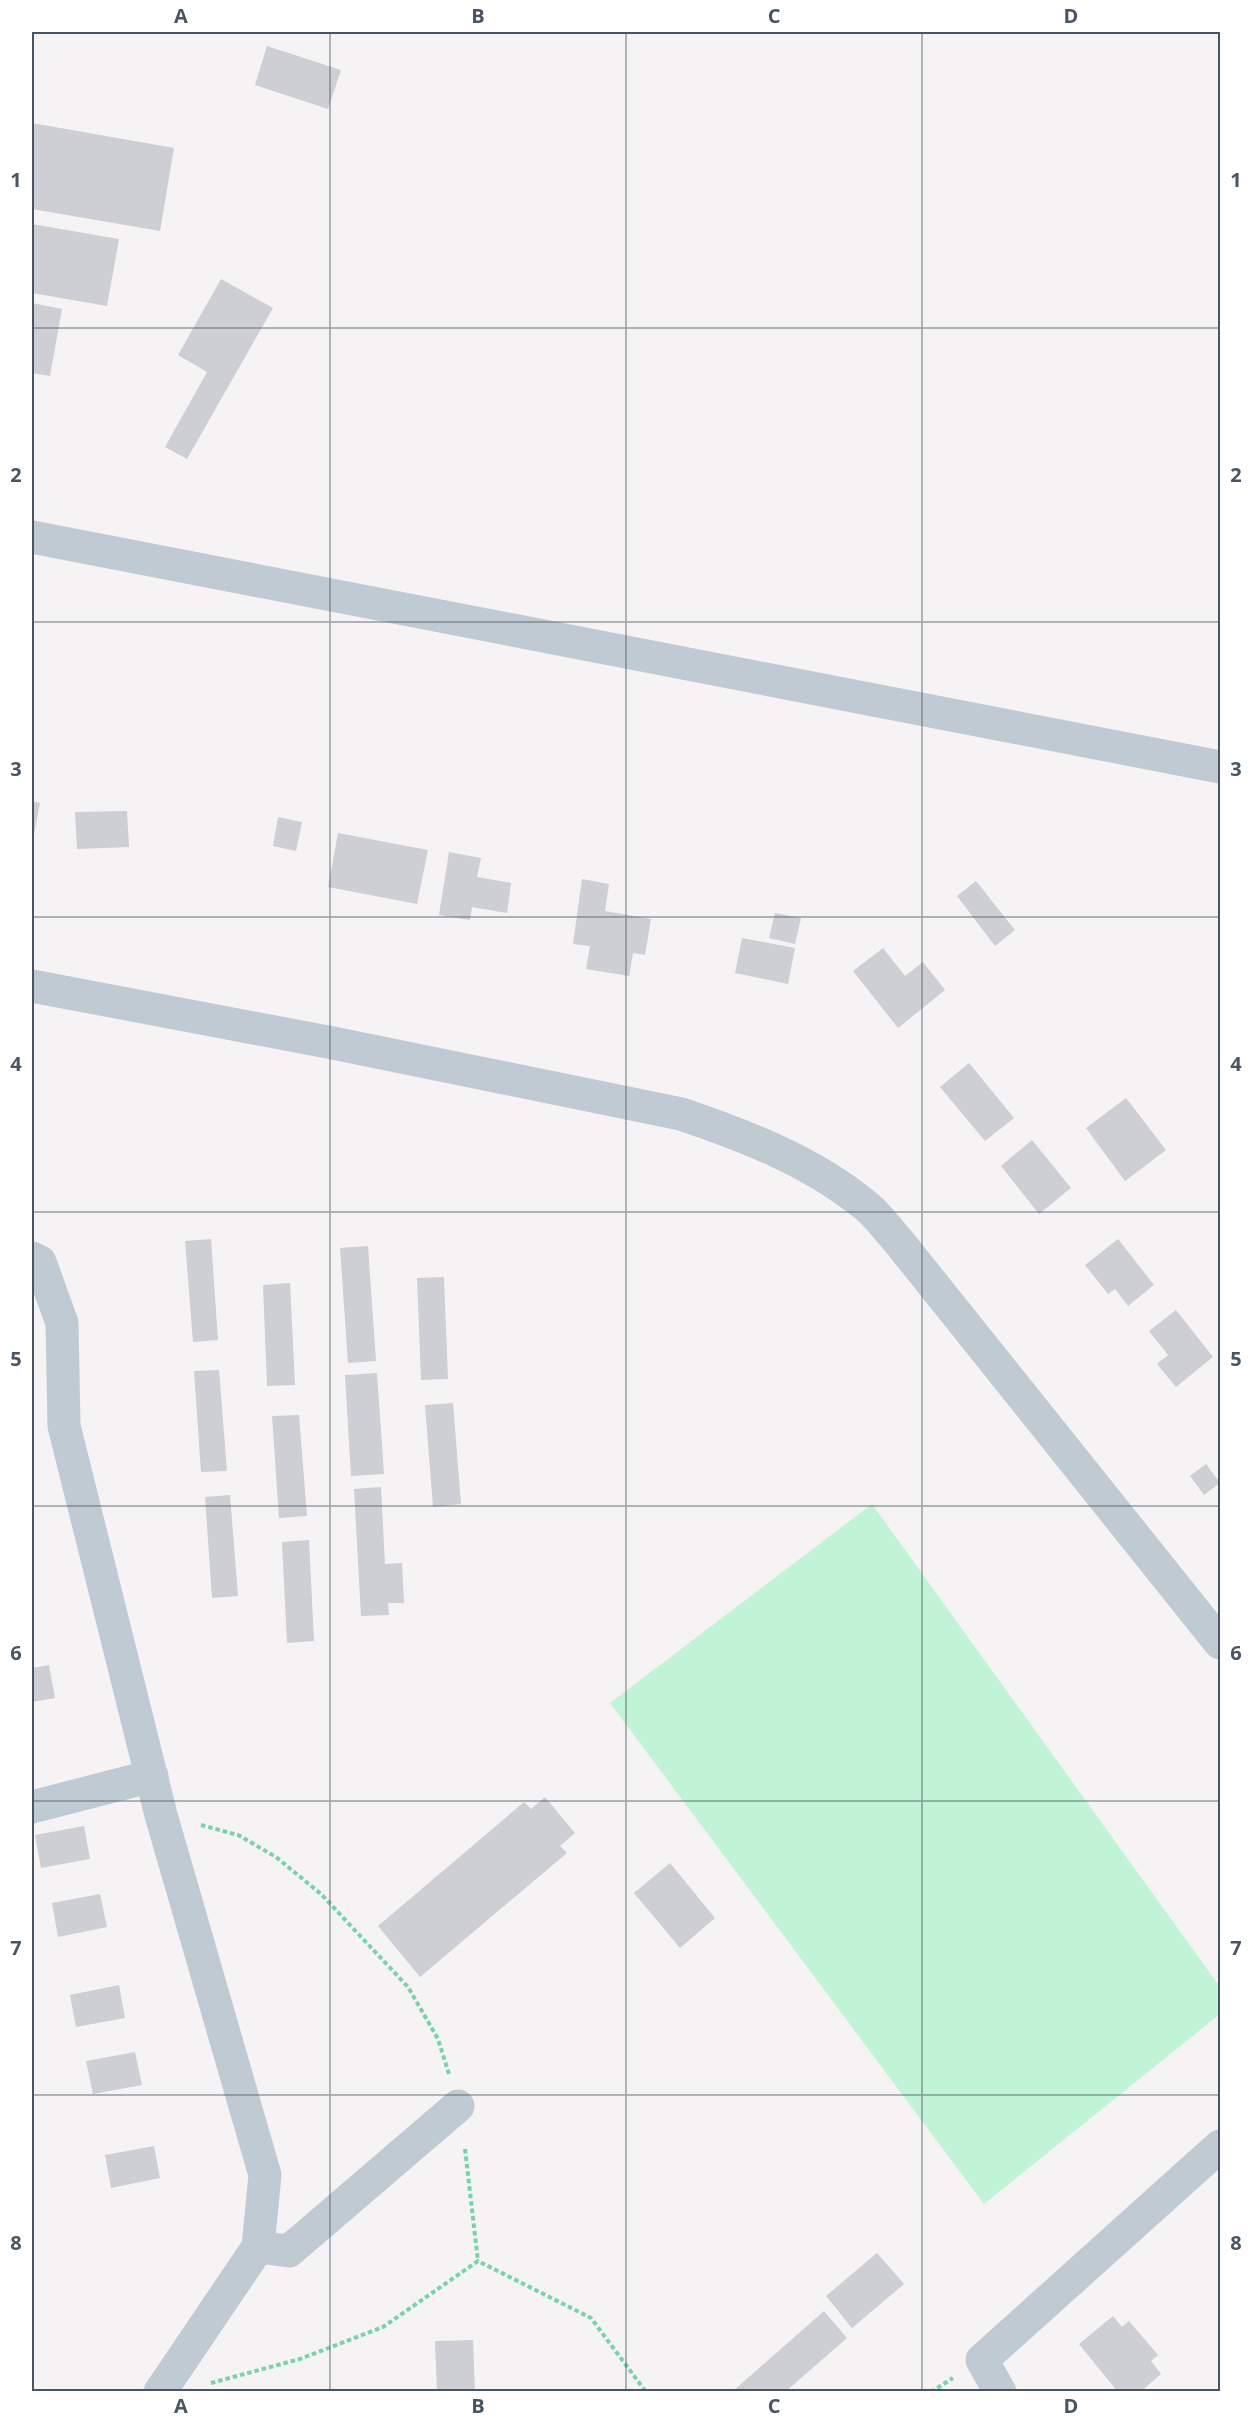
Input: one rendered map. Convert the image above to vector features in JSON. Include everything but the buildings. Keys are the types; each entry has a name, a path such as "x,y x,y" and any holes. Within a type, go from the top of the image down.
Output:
{"street":[{"path":"32,537 1221,767"},
{"path":"32,986 333,1043 681,1114 734,1132 784,1154 829,1179 867,1206 906,1251 1221,1643"},
{"path":"32,1258 40,1262 62,1323 64,1426 161,1815 265,2175 258,2247 160,2391"},
{"path":"32,1807 152,1776"},
{"path":"258,2247 288,2251 458,2106"},
{"path":"1000,2391 982,2360 1221,2146"}],"path":[{"path":"161,1815 238,1835 276,1857 321,1894 408,1987 438,2039 458,2106 478,2261"},
{"path":"202,2386 300,2359 383,2327 478,2261"},
{"path":"478,2261 591,2318 646,2391"}],"green space":[{"path":"872,1504 1220,1987 1220,2014 984,2204 610,1703"}]}
